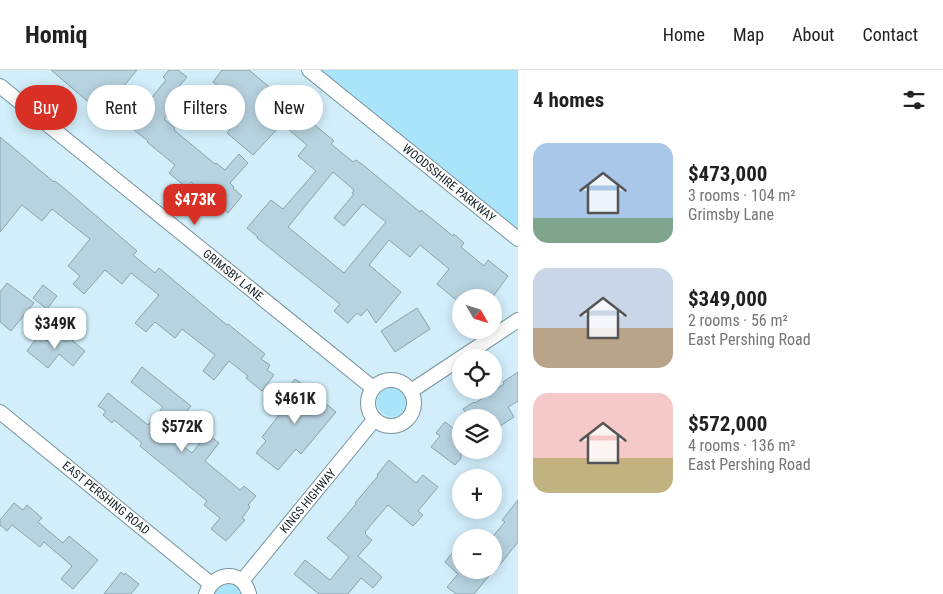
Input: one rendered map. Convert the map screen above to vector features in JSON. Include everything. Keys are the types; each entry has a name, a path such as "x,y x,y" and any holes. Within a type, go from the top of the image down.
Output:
{"street":[{"name":"WOODSSHIRE PARKWAY","path":"309,70 518,239"},
{"name":"GRIMSBY LANE","path":"0,86 373,388"},
{"path":"411,391 518,320"},
{"path":"395,380 403,383 411,391 414,398 414,407 411,416 406,422 391,427 374,420 368,408 368,400 373,388 382,381 395,380"},
{"name":"EAST PERSHING ROAD","path":"0,412 209,589"},
{"name":"KINGS HIGHWAY","path":"242,581 374,420"},
{"path":"209,589 214,581 231,576 242,581 247,587 249,594"}],"shaded area":[{"path":"309,70 518,70 518,239"},
{"path":"392,387 403,391 407,402 403,413 392,417 381,413 377,402 381,391"},
{"path":"229,581 238,585 243,594 213,594 216,587"}],"building":[{"path":"51,70 137,70 125,85 87,85 87,101 77,92 77,85 69,85"},
{"path":"169,70 178,70 187,77 180,85 165,85 165,130 174,130 225,170 239,154 248,163 230,183 242,196 228,213 191,182 187,188 169,173 175,165 134,130 155,130 155,94 166,80 163,77"},
{"path":"222,70 249,70 267,85 255,85 255,130 276,130 253,155 227,133 230,130 245,130 245,85 217,85 213,82"},
{"path":"289,130 321,130 334,141 331,144 353,162 356,160 420,212 421,210 453,236 454,234 464,243 461,247 484,266 488,260 508,276 499,289 452,289 452,296 437,284 449,269 420,245 410,257 389,240 369,265 401,292 376,323 367,309 361,316 357,313 348,323 334,311 340,304 247,228 271,200 283,209 316,171 298,156 307,145","holes":["333,172 354,190 352,193 354,194 334,218 344,226 363,204 386,222 344,273 288,227"]},
{"path":"0,137 65,189 137,251 133,255 155,273 159,268 265,354 261,359 270,365 267,370 274,375 262,391 246,378 248,376 229,361 214,380 203,371 215,355 182,329 175,338 155,322 146,332 135,323 159,295 131,273 122,284 105,270 84,294 73,284 80,276 68,266 90,239 52,209 42,221 22,205 0,232"},
{"path":"7,283 34,303 11,331 0,322 0,292"},
{"path":"43,285 57,296 47,309 33,298"},
{"path":"417,308 430,329 395,352 381,331"},
{"path":"54,333 66,342 69,338 85,351 73,366 59,354 48,368 27,351 39,335 47,341"},
{"path":"142,367 191,406 168,435 192,453 207,434 219,443 205,461 240,490 244,486 256,496 248,505 250,507 242,518 245,520 226,541 211,529 220,518 204,505 207,501 140,446 142,443 114,420 112,423 103,415 106,411 98,406 108,393 148,425 163,407 131,382"},
{"path":"518,372 518,401 508,407 514,417 502,425 502,409 463,409 481,399 502,399 503,382"},
{"path":"295,379 320,396 319,398 336,412 301,454 296,449 278,470 256,453 266,441 262,437 283,410 281,408 290,397 284,393"},
{"path":"445,422 452,427 452,459 460,459 455,465 431,447 440,436 436,433"},
{"path":"389,460 416,483 423,475 438,487 418,511 423,515 413,526 388,505 365,532 372,540 358,556 382,577 373,588 361,578 348,594 319,594 294,574 305,560 330,580 349,557 327,538 356,504"},
{"path":"518,500 518,542 502,562 502,529 499,529 505,522 502,520"},
{"path":"14,503 23,510 27,505 42,518 38,522 63,543 69,536 98,560 73,589 61,579 72,566 44,542 40,547 12,525 7,531 0,525 0,520"},
{"path":"452,553 452,568 445,562"},
{"path":"121,572 139,584 131,594 104,594"},
{"path":"454,579 486,579 474,594 456,594 447,587"}]}
